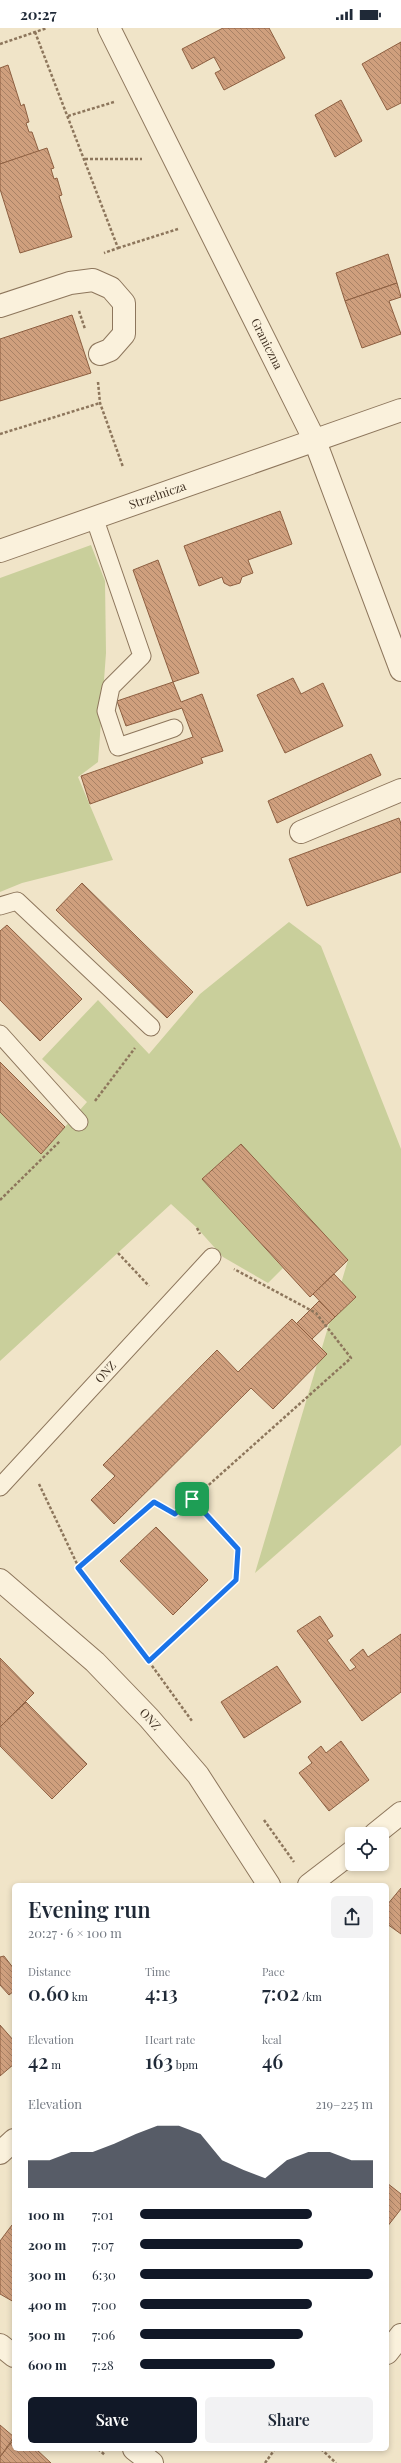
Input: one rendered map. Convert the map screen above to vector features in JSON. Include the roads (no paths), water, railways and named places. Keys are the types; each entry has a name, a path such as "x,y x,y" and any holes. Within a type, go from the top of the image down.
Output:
{"street":[{"name":"Graniczna","path":"109,28 315,441 401,670"},
{"path":"0,306 70,283 93,280 111,288 124,303 124,334 110,350 100,354"},
{"name":"Strzelnicza","path":"0,551 401,410"},
{"path":"300,832 401,790"},
{"name":"ONZ","path":"0,1580 95,1662 149,1718 198,1775 268,1883"},
{"path":"384,1827 401,1813"},
{"path":"312,1883 345,1857"},
{"path":"0,2153 12,2142"},
{"path":"389,2350 401,2335"},
{"path":"0,2345 12,2354"},
{"path":"137,2451 152,2463"}],"lane":[{"path":"94,517 142,656 111,687 106,711 118,747 174,728"},
{"path":"0,906 17,900 151,1027"},
{"path":"0,1034 79,1122"},
{"name":"ONZ","path":"0,1487 212,1257"}]}
